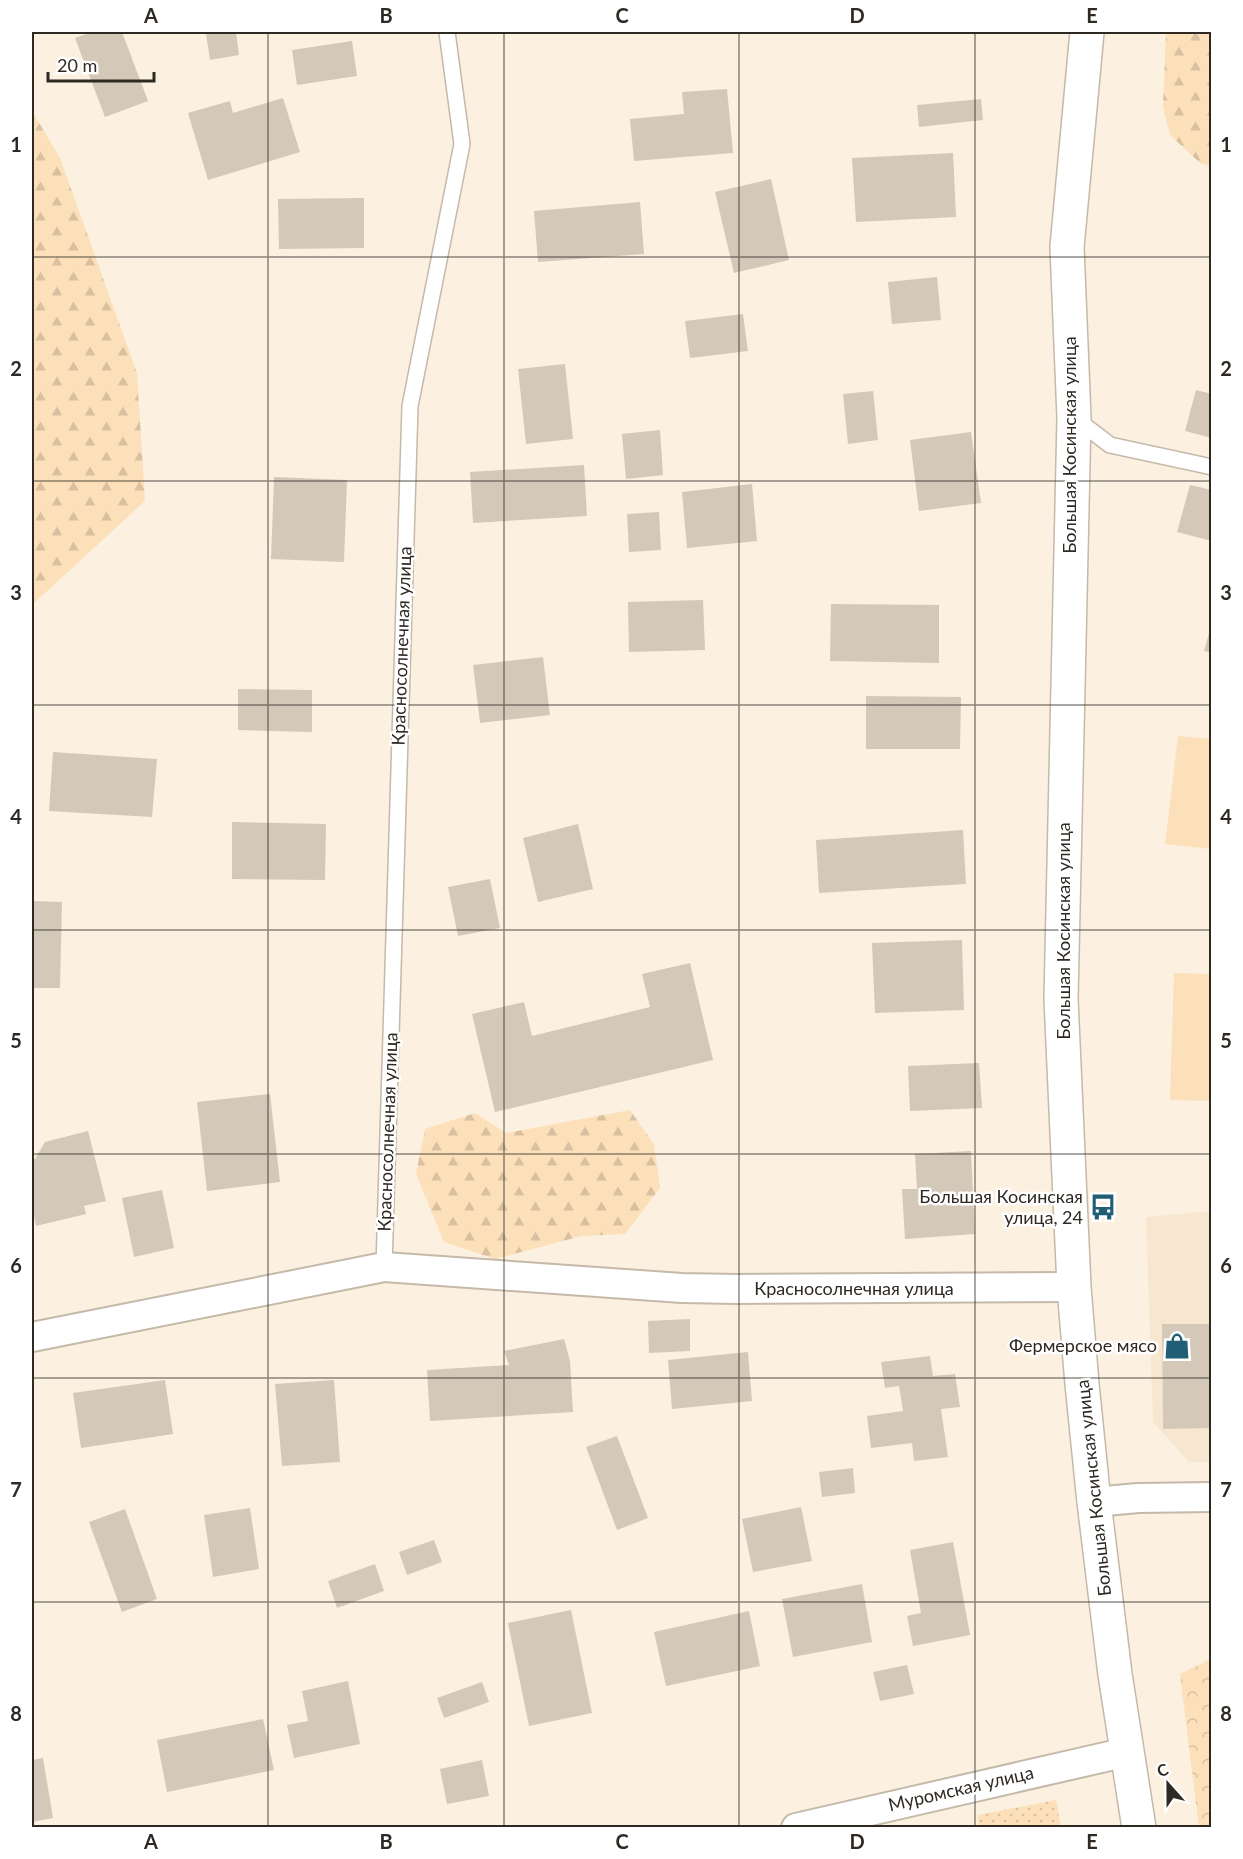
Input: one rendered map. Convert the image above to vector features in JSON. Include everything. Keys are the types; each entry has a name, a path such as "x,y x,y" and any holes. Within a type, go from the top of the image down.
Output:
{"street":[{"name":"Большая Косинская улица","path":"1087,32 1067,247 1074,418 1061,999 1074,1287 1094,1502 1115,1674 1140,1827"},
{"name":"Красносолнечная улица","path":"32,1337 384,1267 682,1288 1074,1287"},
{"path":"1094,1502 1138,1498 1212,1497"},
{"name":"Муромская улица","path":"796,1827 1127,1752"}],"lane":[{"name":"Красносолнечная улица","path":"384,1267 410,406 462,144 447,32"},
{"path":"1074,418 1110,445 1212,467"}],"shaded area":[{"path":"1211,1211 1211,1462 1189,1462 1153,1422 1146,1217"}],"green space":[{"path":"1166,32 1211,32 1211,167 1200,163 1170,135 1163,107"},
{"path":"32,111 60,158 137,373 145,501 32,605"},
{"path":"1178,736 1211,739 1211,849 1165,844"},
{"path":"1174,973 1211,974 1211,1101 1170,1100"},
{"path":"630,1110 654,1144 660,1188 625,1234 582,1236 495,1259 444,1242 416,1174 425,1129 475,1113 506,1133"},
{"path":"1211,1659 1211,1827 1199,1827 1180,1674"},
{"path":"1056,1800 1061,1827 978,1827 978,1815"}],"building":[{"path":"92,32 122,32 148,101 105,117 75,38"},
{"path":"236,32 239,55 210,60 206,34"},
{"path":"352,41 357,76 297,85 292,50"},
{"path":"727,89 733,153 634,161 630,119 684,114 682,92"},
{"path":"283,98 300,152 208,180 188,113 230,101 233,113"},
{"path":"981,99 983,120 919,127 917,105"},
{"path":"953,153 956,217 856,222 852,158"},
{"path":"771,179 789,260 734,273 715,192"},
{"path":"364,198 364,248 279,249 278,199"},
{"path":"640,202 644,254 538,262 534,211"},
{"path":"937,277 941,320 892,324 888,282"},
{"path":"743,314 748,351 690,358 685,321"},
{"path":"565,364 573,439 526,444 518,369"},
{"path":"1196,390 1212,394 1212,438 1185,431"},
{"path":"873,391 878,440 848,444 843,394"},
{"path":"660,430 663,475 626,479 622,434"},
{"path":"971,432 981,503 919,511 910,440"},
{"path":"584,465 587,516 473,523 470,472"},
{"path":"274,477 347,480 344,562 271,559"},
{"path":"752,484 757,541 687,548 682,492"},
{"path":"1190,485 1212,490 1212,541 1177,532"},
{"path":"659,512 661,550 629,552 627,514"},
{"path":"703,600 705,650 629,652 628,602"},
{"path":"831,604 939,605 939,663 830,661"},
{"path":"1212,626 1212,653 1204,651"},
{"path":"543,657 550,715 480,723 473,665"},
{"path":"238,689 312,690 312,732 238,730"},
{"path":"866,696 961,697 960,749 866,749"},
{"path":"53,752 157,759 152,817 49,811"},
{"path":"232,822 326,824 325,880 232,879"},
{"path":"578,824 593,889 538,902 523,838"},
{"path":"963,830 966,884 819,893 816,840"},
{"path":"490,879 500,928 458,936 448,887"},
{"path":"32,901 62,902 60,988 32,988"},
{"path":"962,940 964,1010 875,1013 872,943"},
{"path":"690,963 713,1060 495,1112 472,1014 524,1002 532,1036 650,1007 642,974"},
{"path":"979,1063 982,1108 910,1111 908,1066"},
{"path":"270,1094 280,1182 207,1191 197,1102"},
{"path":"88,1131 106,1201 84,1206 86,1214 36,1226 32,1206 32,1159 35,1159 45,1142"},
{"path":"971,1151 975,1234 905,1239 902,1189 917,1189 915,1154"},
{"path":"162,1190 174,1248 134,1257 122,1198"},
{"path":"690,1319 690,1351 649,1353 648,1321"},
{"path":"1162,1324 1212,1324 1212,1428 1163,1429"},
{"path":"564,1339 570,1361 573,1412 430,1421 427,1370 509,1365 504,1351"},
{"path":"748,1352 752,1401 672,1409 668,1360"},
{"path":"930,1356 933,1376 955,1374 960,1407 941,1409 948,1457 914,1461 912,1443 871,1448 867,1416 903,1411 899,1386 885,1388 881,1362"},
{"path":"165,1380 173,1434 81,1448 73,1393"},
{"path":"334,1380 340,1462 282,1466 275,1384"},
{"path":"617,1436 648,1518 617,1530 586,1447"},
{"path":"853,1468 855,1493 822,1497 819,1472"},
{"path":"801,1507 812,1561 753,1572 742,1519"},
{"path":"250,1508 259,1569 213,1577 204,1515"},
{"path":"125,1509 157,1599 122,1612 89,1522"},
{"path":"434,1540 442,1562 407,1575 399,1552"},
{"path":"953,1542 970,1635 913,1646 907,1616 921,1613 910,1550"},
{"path":"375,1564 384,1591 337,1608 328,1581"},
{"path":"862,1584 872,1642 793,1657 782,1599"},
{"path":"571,1610 592,1713 529,1726 508,1623"},
{"path":"749,1611 760,1666 666,1686 654,1632"},
{"path":"907,1665 914,1694 880,1701 873,1672"},
{"path":"348,1681 360,1744 294,1758 287,1725 308,1721 302,1691"},
{"path":"482,1682 489,1702 444,1718 437,1698"},
{"path":"263,1719 274,1770 167,1792 157,1740"},
{"path":"43,1758 53,1818 32,1822 32,1760"},
{"path":"482,1760 489,1796 447,1804 440,1769"}],"place":[{"name":"Большая Косинская улица, 24","path":"1103,1207"},
{"name":"Фермерское мясо","path":"1177,1346"}]}
